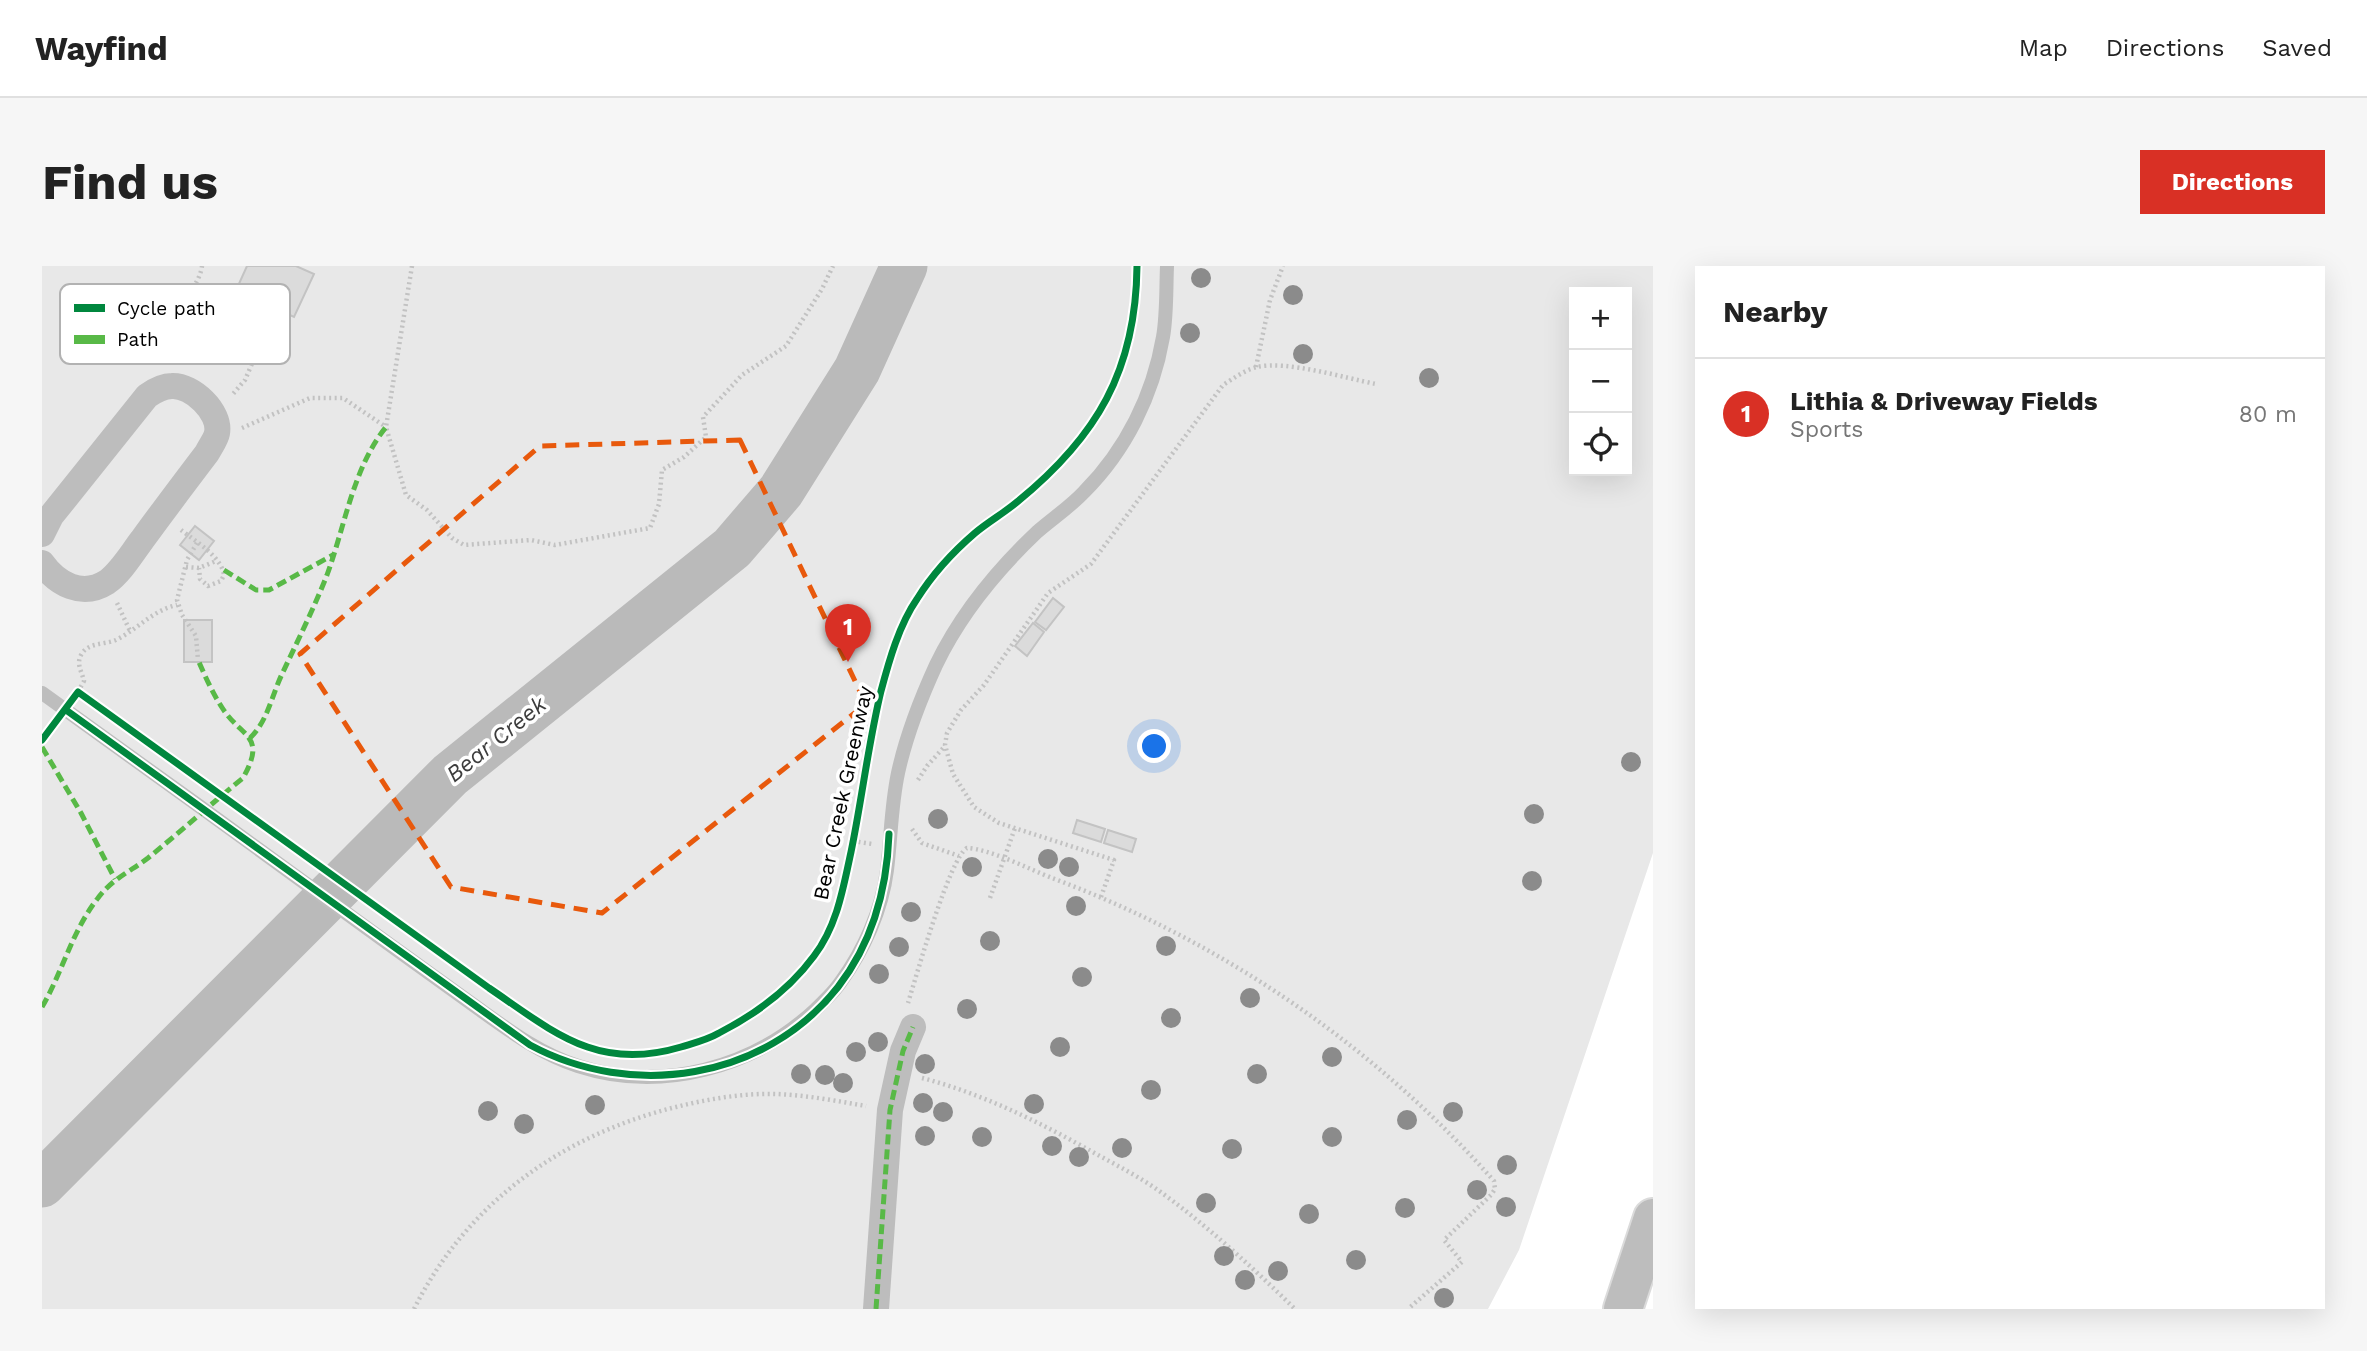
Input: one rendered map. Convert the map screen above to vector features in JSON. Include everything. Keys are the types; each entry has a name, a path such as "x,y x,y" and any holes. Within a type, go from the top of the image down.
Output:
{"highway":[{"path":"1623,1309 1653,1219"}],"street":[{"path":"42,534 60,505 153,391 169,386 186,390 206,405 215,424 207,453 107,582 86,588 68,587 45,575"},
{"path":"876,1309 890,1110 909,1020"}],"lane":[{"path":"42,693 530,1045 564,1061 600,1072 660,1077 717,1067 763,1049 795,1028 833,993 863,945 880,904 887,872 891,814 898,772 921,698 943,652 965,616 999,570 1084,492 1115,456 1127,436 1140,412 1159,355 1164,333 1167,266"}],"path":[{"path":"195,284 202,266"},
{"path":"412,266 386,426 406,495 426,510 452,538 464,545 531,540 555,545 650,528 659,504 662,470 684,457 706,437 703,417 742,375 786,346 822,289 833,266"},
{"path":"1256,367 1270,300 1283,266"},
{"path":"176,364 182,372 186,364"},
{"path":"252,364 245,380 215,424 243,427 310,398 343,398 386,426"},
{"path":"917,783 945,745 951,724 984,684 1048,593 1091,564 1223,385 1256,367 1285,366 1376,384"},
{"path":"161,514 216,561 224,570 224,575 221,581 208,586 200,579 199,568"},
{"path":"197,543 190,554 177,605 196,636 198,660"},
{"path":"186,567 199,568 216,561"},
{"path":"117,604 130,631"},
{"path":"65,710 84,681 79,662 82,653 91,646 118,639 154,613 177,605"},
{"path":"945,745 953,774 974,807 999,823 1114,860 1101,897"},
{"path":"911,827 922,843 959,856"},
{"path":"990,898 1015,828"},
{"path":"909,1020 959,856 967,848 1101,897 1187,938 1262,982 1308,1014 1420,1105 1494,1181 1495,1189 1492,1195 1444,1240 1462,1262 1408,1309"},
{"path":"898,1071 943,1084 1027,1117 1113,1163 1161,1192 1232,1249 1295,1309"},
{"path":"414,1309 445,1258 473,1223 505,1192 554,1155 598,1133 647,1114 727,1097 776,1094 890,1110"}],"highlighted area":[{"path":"740,440 866,704 602,913 451,887 300,654 540,446"}],"shaded area":[{"path":"42,266 1653,266 1653,853 1519,1250 1488,1309 42,1309"}],"building":[{"path":"247,266 296,266 314,274 294,317 290,315 290,284 239,284"},
{"path":"195,526 214,541 199,560 180,545"},
{"path":"1053,598 1064,607 1046,630 1035,622"},
{"path":"184,620 212,620 212,662 184,662"},
{"path":"1033,623 1044,632 1027,656 1015,646"},
{"path":"1077,820 1105,829 1101,842 1073,833"},
{"path":"1108,830 1136,839 1132,852 1104,843"}],"waterway":[{"name":"Bear Creek","path":"42,1184 450,775 732,548 781,491 857,370 904,266"}],"marked path":[{"path":"250,738 265,715 317,600 365,461 386,427"},
{"path":"224,570 256,590 269,590 333,555"},
{"path":"42,1007 74,937 103,891 148,858 243,778 250,764 253,753 249,738 223,709 198,660"},
{"path":"42,747 81,813 115,879"},
{"path":"876,1309 890,1110 903,1051 913,1027"}],"cycle path":[{"name":"Bear Creek Greenway","path":"42,740 78,692 489,988 556,1033 600,1051 625,1055 651,1053 710,1038 771,1000 794,980 822,944 834,920 842,893 881,691 905,620 923,590 951,555 1045,477 1090,426 1107,399 1120,369 1135,303 1137,266"},
{"path":"66,710 530,1045 570,1062 611,1072 653,1075 695,1072 735,1061 773,1043 808,1018 838,987 869,934 881,895 889,834"}],"place":[{"name":"Lithia & Driveway Fields","path":"848,662"}]}
